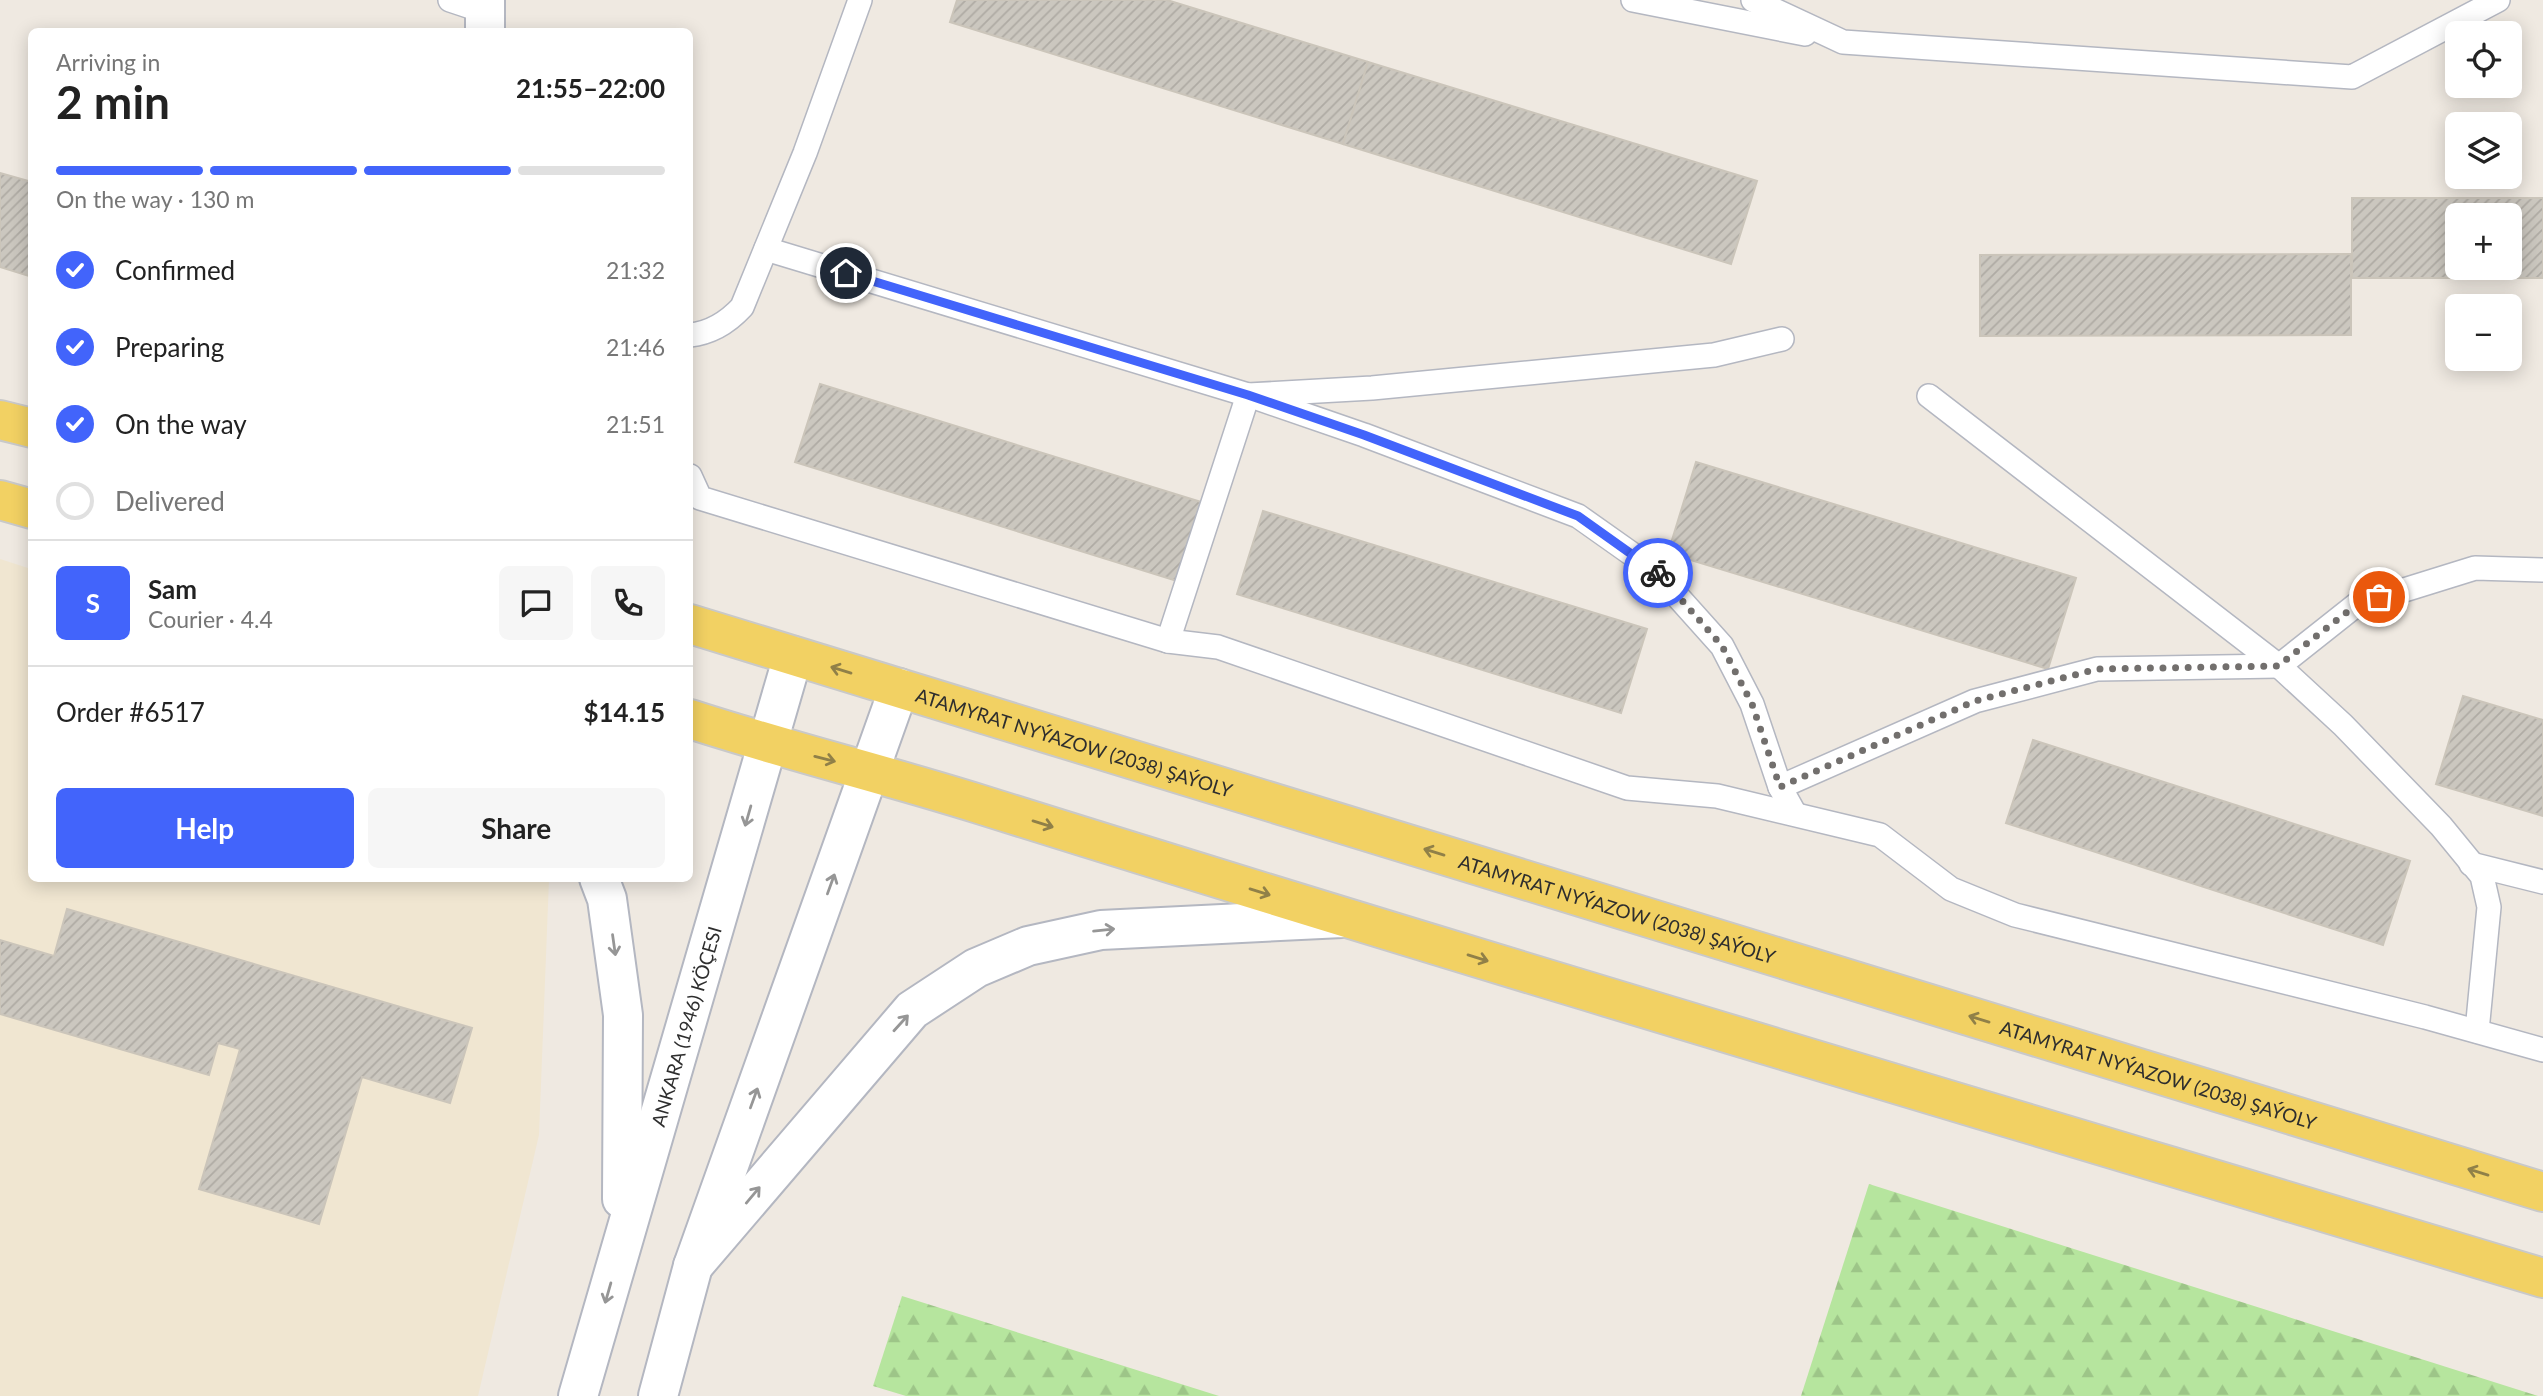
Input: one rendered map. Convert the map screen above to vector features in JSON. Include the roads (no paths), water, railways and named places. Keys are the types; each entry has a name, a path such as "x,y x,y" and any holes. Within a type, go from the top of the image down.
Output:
{"main road":[{"path":"0,419 28,427"},
{"path":"0,500 28,508"},
{"name":"ATAMYRAT NYÝAZOW (2038) ŞAÝOLY","path":"693,625 2543,1192"},
{"name":"ANKARA (1946) KÖÇESI","path":"578,1396 793,656"},
{"path":"658,1396 693,1266 899,688"},
{"path":"693,720 769,744 872,770 1344,918 2543,1278"},
{"path":"601,882 607,899 623,1015 622,1245"},
{"path":"693,1266 912,1010 976,968 1028,946 1101,930 1344,918"}],"lane":[{"path":"450,0 486,15"},
{"path":"693,335 701,334 730,320 742,307 805,153 860,0"},
{"path":"1633,0 1843,42 2352,77 2498,0"},
{"path":"1753,0 1843,42"},
{"path":"766,249 1248,395 1364,435 1578,516 1654,569 1722,646 1752,704 1780,787 1795,814"},
{"path":"1248,395 1372,388 1714,355 1782,339"},
{"path":"1168,641 1248,395"},
{"path":"1929,396 2278,666 2343,725 2441,827 2482,876 2489,907 2477,1031"},
{"path":"693,483 700,498 1168,641 1218,648 1627,788 1717,796 1880,835 1951,889 2015,915 2543,1050"},
{"path":"1780,787 1975,701 2097,669 2278,666 2356,605 2475,568 2543,570"},
{"path":"2471,864 2543,883"}]}
